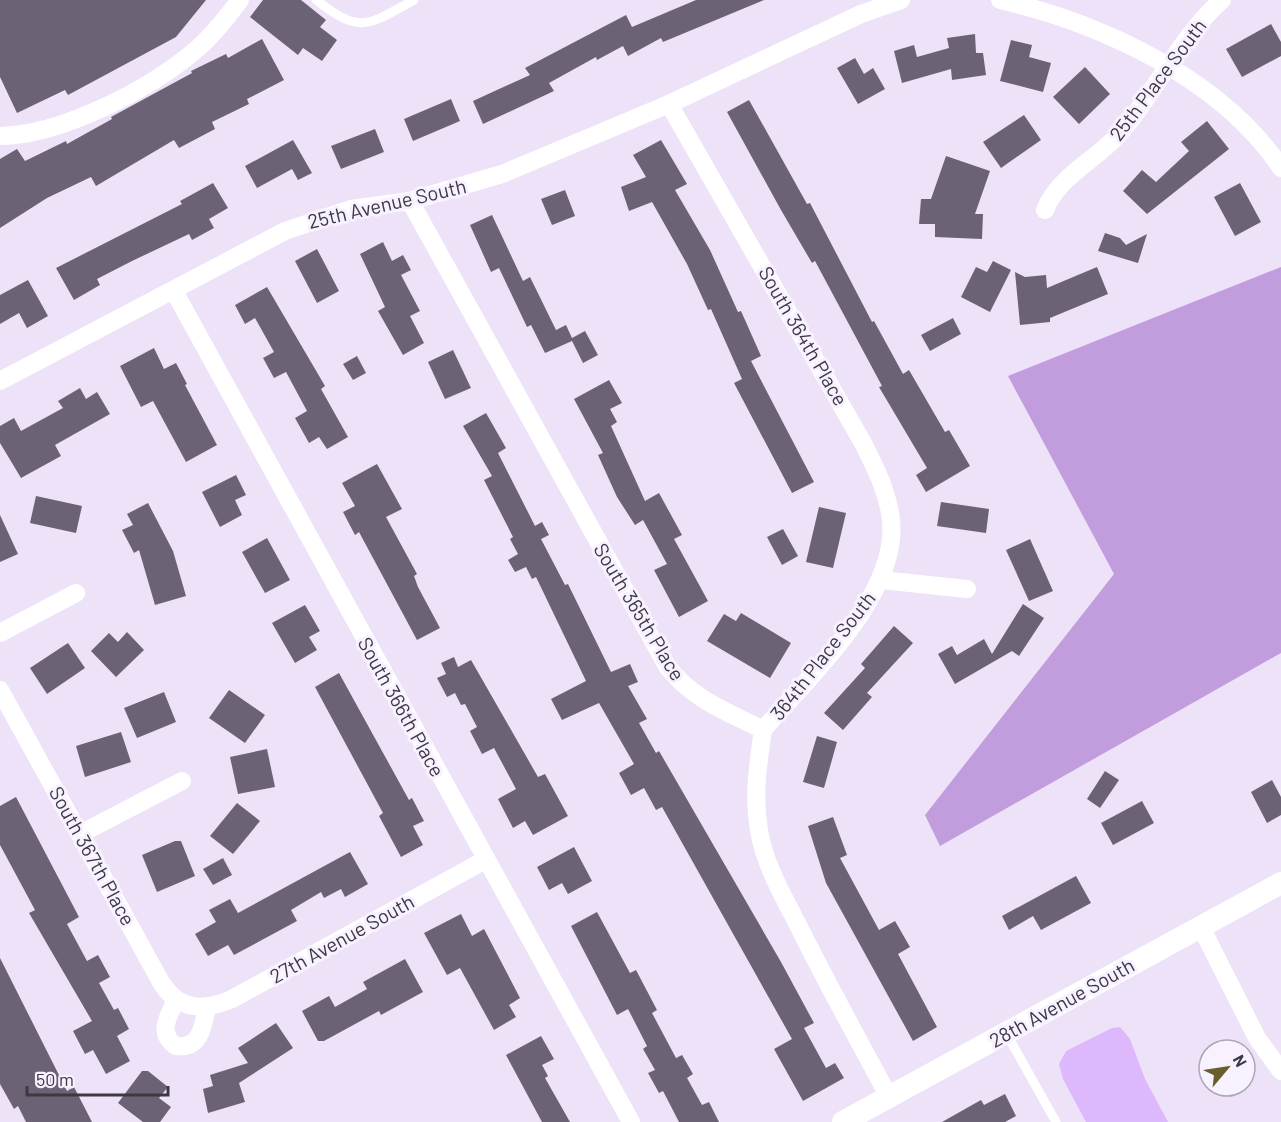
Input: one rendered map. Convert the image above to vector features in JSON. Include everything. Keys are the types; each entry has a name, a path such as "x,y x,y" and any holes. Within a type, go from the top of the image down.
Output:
{"street":[{"path":"0,136 44,132 64,125 145,84 197,49 240,0"},
{"path":"1000,0 1079,24 1121,42 1187,78 1228,108 1256,135 1281,168"},
{"name":"25th Place South","path":"1045,210 1058,187 1122,131 1194,30 1222,0"},
{"name":"25th Avenue South","path":"0,381 285,231 351,209 410,201 492,177 669,104 889,2"},
{"name":"South 364th Place","path":"669,104 810,347 874,465 891,519 890,556 881,580"},
{"name":"South 365th Place","path":"410,201 667,666 679,683 695,696 764,730"},
{"name":"South 366th Place","path":"174,291 631,1122"},
{"path":"881,580 967,589"},
{"name":"364th Place South","path":"764,730 843,637 881,580"},
{"path":"0,633 76,593"},
{"name":"South 367th Place","path":"0,690 162,984 176,1000"},
{"path":"764,730 756,785 756,814 764,850 775,880 815,961 889,1097"},
{"path":"80,834 182,781"},
{"name":"27th Avenue South","path":"202,1008 245,992 485,860"},
{"name":"28th Avenue South","path":"843,1122 1281,883"},
{"path":"1201,927 1257,1038 1281,1071"},
{"path":"176,1000 202,1008 197,1041 191,1045 177,1046 166,1036 164,1029 176,1000"}],"lane":[{"path":"316,0 338,18 364,24 375,22 414,0"},
{"path":"1006,1033 1056,1122"}],"shaded area":[{"path":"1281,267 1281,653 940,846 925,815 1114,574 1008,376"},
{"path":"1120,1027 1130,1039 1145,1079 1168,1122 1086,1122 1063,1079 1059,1064 1066,1051 1112,1028"}],"building":[{"path":"0,0 206,0 176,37 68,95 65,90 17,113 0,77"},
{"path":"263,0 301,0 326,20 320,27 337,40 322,61 303,48 298,55 250,17"},
{"path":"696,0 764,0 663,42 661,38 628,56 623,46 597,60 596,57 549,83 554,91 483,124 473,101 530,75 525,68 626,15 632,27"},
{"path":"1271,24 1281,42 1281,56 1242,77 1226,49"},
{"path":"975,34 976,53 983,53 986,75 952,80 951,69 902,83 894,51 914,45 917,57 949,48 947,38"},
{"path":"262,39 284,80 247,99 249,104 212,122 215,129 179,148 174,140 96,186 91,177 47,198 0,228 0,159 17,149 25,161 66,141 67,144 192,73 191,71 226,54 228,58"},
{"path":"1011,40 1032,45 1029,57 1051,63 1043,92 1000,81"},
{"path":"855,58 864,74 873,68 885,89 858,104 837,68"},
{"path":"1085,67 1110,94 1079,124 1053,97"},
{"path":"451,99 460,121 413,141 404,119"},
{"path":"749,100 807,204 810,203 872,322 874,321 903,374 909,370 945,432 949,430 970,466 926,492 916,475 927,468 879,387 882,386 815,261 812,263 727,112"},
{"path":"1024,115 1041,140 1001,168 983,142"},
{"path":"1207,121 1229,149 1147,214 1123,191 1142,170 1156,182 1189,151 1181,142"},
{"path":"375,129 384,152 341,169 331,146"},
{"path":"293,140 312,173 298,180 292,169 257,188 245,166"},
{"path":"661,140 687,184 675,190 710,250 761,356 751,361 814,482 792,493 734,383 742,379 711,309 708,310 687,264 652,202 629,211 621,187 646,177 633,155"},
{"path":"946,156 990,171 975,214 983,214 982,239 935,237 935,224 919,224 921,199 931,199"},
{"path":"213,183 228,208 209,219 214,228 192,240 189,234 97,279 100,285 74,300 56,268 182,204 180,201"},
{"path":"1240,183 1261,222 1235,236 1214,197"},
{"path":"565,190 575,216 552,225 541,199"},
{"path":"492,215 523,281 530,277 556,330 566,325 572,338 585,331 598,355 583,363 572,341 545,353 531,325 527,327 499,268 491,272 470,225"},
{"path":"1105,233 1120,238 1126,245 1147,234 1138,263 1098,251"},
{"path":"383,242 392,261 403,255 411,270 401,275 420,311 410,316 424,343 403,355 378,311 385,307 360,254"},
{"path":"317,249 339,291 317,303 295,261"},
{"path":"993,261 1011,270 990,312 961,297 976,267 987,272"},
{"path":"1097,267 1108,294 1050,318 1050,322 1020,325 1015,272 1025,277 1046,275 1047,288"},
{"path":"28,280 48,316 27,328 19,313 0,324 0,295"},
{"path":"267,287 325,386 321,389 348,437 327,449 319,437 309,443 295,418 307,411 286,372 274,378 263,358 274,352 255,318 245,324 235,305"},
{"path":"953,318 961,334 930,351 921,335"},
{"path":"154,348 164,369 176,363 217,445 186,462 153,401 141,407 120,366"},
{"path":"453,350 471,388 445,399 428,362"},
{"path":"357,356 366,373 353,380 343,364"},
{"path":"609,380 622,403 610,409 617,422 611,426 645,501 659,493 682,535 674,539 708,601 679,617 654,570 667,564 643,520 635,525 617,497 598,455 603,453 574,399"},
{"path":"80,388 86,399 97,392 110,414 55,445 61,456 21,478 0,443 0,426 14,418 21,431 63,408 58,401"},
{"path":"486,413 506,448 498,453 535,526 542,522 549,535 541,539 565,585 568,584 611,672 630,664 638,682 628,686 647,719 639,723 656,753 659,751 781,962 814,1023 804,1028 826,1068 835,1063 844,1078 803,1101 774,1049 792,1039 662,807 656,810 644,788 631,795 619,773 634,764 599,703 562,720 551,699 586,681 536,577 532,579 526,567 515,572 508,560 518,554 510,539 513,537 484,480 492,476 463,426"},
{"path":"377,464 402,509 386,517 417,574 414,576 418,587 440,628 417,640 359,532 355,535 343,512 355,506 342,483"},
{"path":"236,475 246,495 235,500 242,515 220,527 202,492"},
{"path":"36,496 82,506 76,533 30,523"},
{"path":"941,502 989,509 986,533 937,526"},
{"path":"148,503 173,551 186,596 155,605 139,550 134,553 122,530 133,525 127,514"},
{"path":"819,507 846,513 833,568 806,562"},
{"path":"0,515 18,554 0,562"},
{"path":"783,529 798,556 782,565 767,537"},
{"path":"267,538 290,580 265,593 242,552"},
{"path":"1030,539 1053,591 1029,601 1006,550"},
{"path":"1023,604 1044,618 1019,656 1012,651 955,684 938,654 952,646 957,655 984,639 992,654"},
{"path":"305,605 320,631 309,637 317,650 295,663 272,623"},
{"path":"741,613 791,643 770,678 707,641 724,614 736,621"},
{"path":"894,626 913,643 867,693 872,697 843,730 824,713 865,668 861,664"},
{"path":"127,632 144,650 116,677 91,651 109,633 118,642"},
{"path":"68,643 85,668 47,694 30,668"},
{"path":"454,657 458,667 471,660 538,777 545,774 568,816 533,835 525,821 513,828 498,799 516,789 494,748 482,754 470,731 477,727 465,704 461,705 455,693 447,697 437,678 446,674 441,663"},
{"path":"339,673 409,800 412,798 424,821 413,826 423,845 401,857 379,816 383,813 315,687"},
{"path":"229,690 265,715 245,743 209,718"},
{"path":"164,692 176,722 137,738 124,708"},
{"path":"121,732 131,762 85,777 76,746"},
{"path":"817,736 837,742 824,788 803,782"},
{"path":"267,749 275,787 238,794 230,757"},
{"path":"1105,771 1119,780 1100,808 1087,799"},
{"path":"1272,780 1281,797 1281,815 1267,823 1251,792"},
{"path":"16,797 79,917 67,924 87,961 98,955 110,977 99,983 114,1010 118,1008 129,1029 117,1036 130,1061 106,1074 93,1050 85,1054 73,1031 92,1021 29,913 35,910 0,845 0,806"},
{"path":"1142,801 1154,823 1113,845 1101,823"},
{"path":"237,803 260,821 233,854 210,836"},
{"path":"833,817 847,855 840,858 879,930 895,921 910,947 898,954 937,1027 913,1041 826,883 808,826"},
{"path":"175,841 181,841 195,876 157,892 142,855"},
{"path":"574,847 592,881 568,894 562,883 549,890 537,867"},
{"path":"350,852 368,884 345,897 341,889 324,898 321,892 291,910 297,921 234,955 228,945 208,956 195,934 216,922 209,910 230,899 238,913"},
{"path":"223,858 232,875 213,885 203,869"},
{"path":"1076,876 1091,903 1041,930 1033,916 1009,930 1002,916"},
{"path":"597,912 630,973 636,970 657,1010 652,1013 676,1058 682,1055 693,1074 687,1078 702,1105 709,1102 719,1122 679,1122 663,1091 659,1093 648,1073 655,1070 643,1049 647,1046 628,1009 617,1015 571,926"},
{"path":"461,914 472,936 484,929 520,998 509,1005 516,1017 494,1030 460,968 447,975 424,933"},
{"path":"0,958 67,1091 74,1087 92,1122 26,1122 18,1106 14,1109 0,1084"},
{"path":"405,959 423,992 381,1015 379,1011 324,1041 318,1041 302,1011 329,996 335,1007 367,989 363,982"},
{"path":"276,1023 293,1048 239,1083 245,1102 208,1113 203,1089 213,1086 210,1075 248,1063 238,1048"},
{"path":"541,1036 554,1059 542,1065 548,1076 545,1078 570,1122 542,1122 506,1055"},
{"path":"142,1071 148,1071 168,1087 159,1098 171,1107 160,1122 143,1122 118,1103"},
{"path":"1005,1094 1016,1116 1005,1122 942,1122 981,1100 984,1105"}]}
